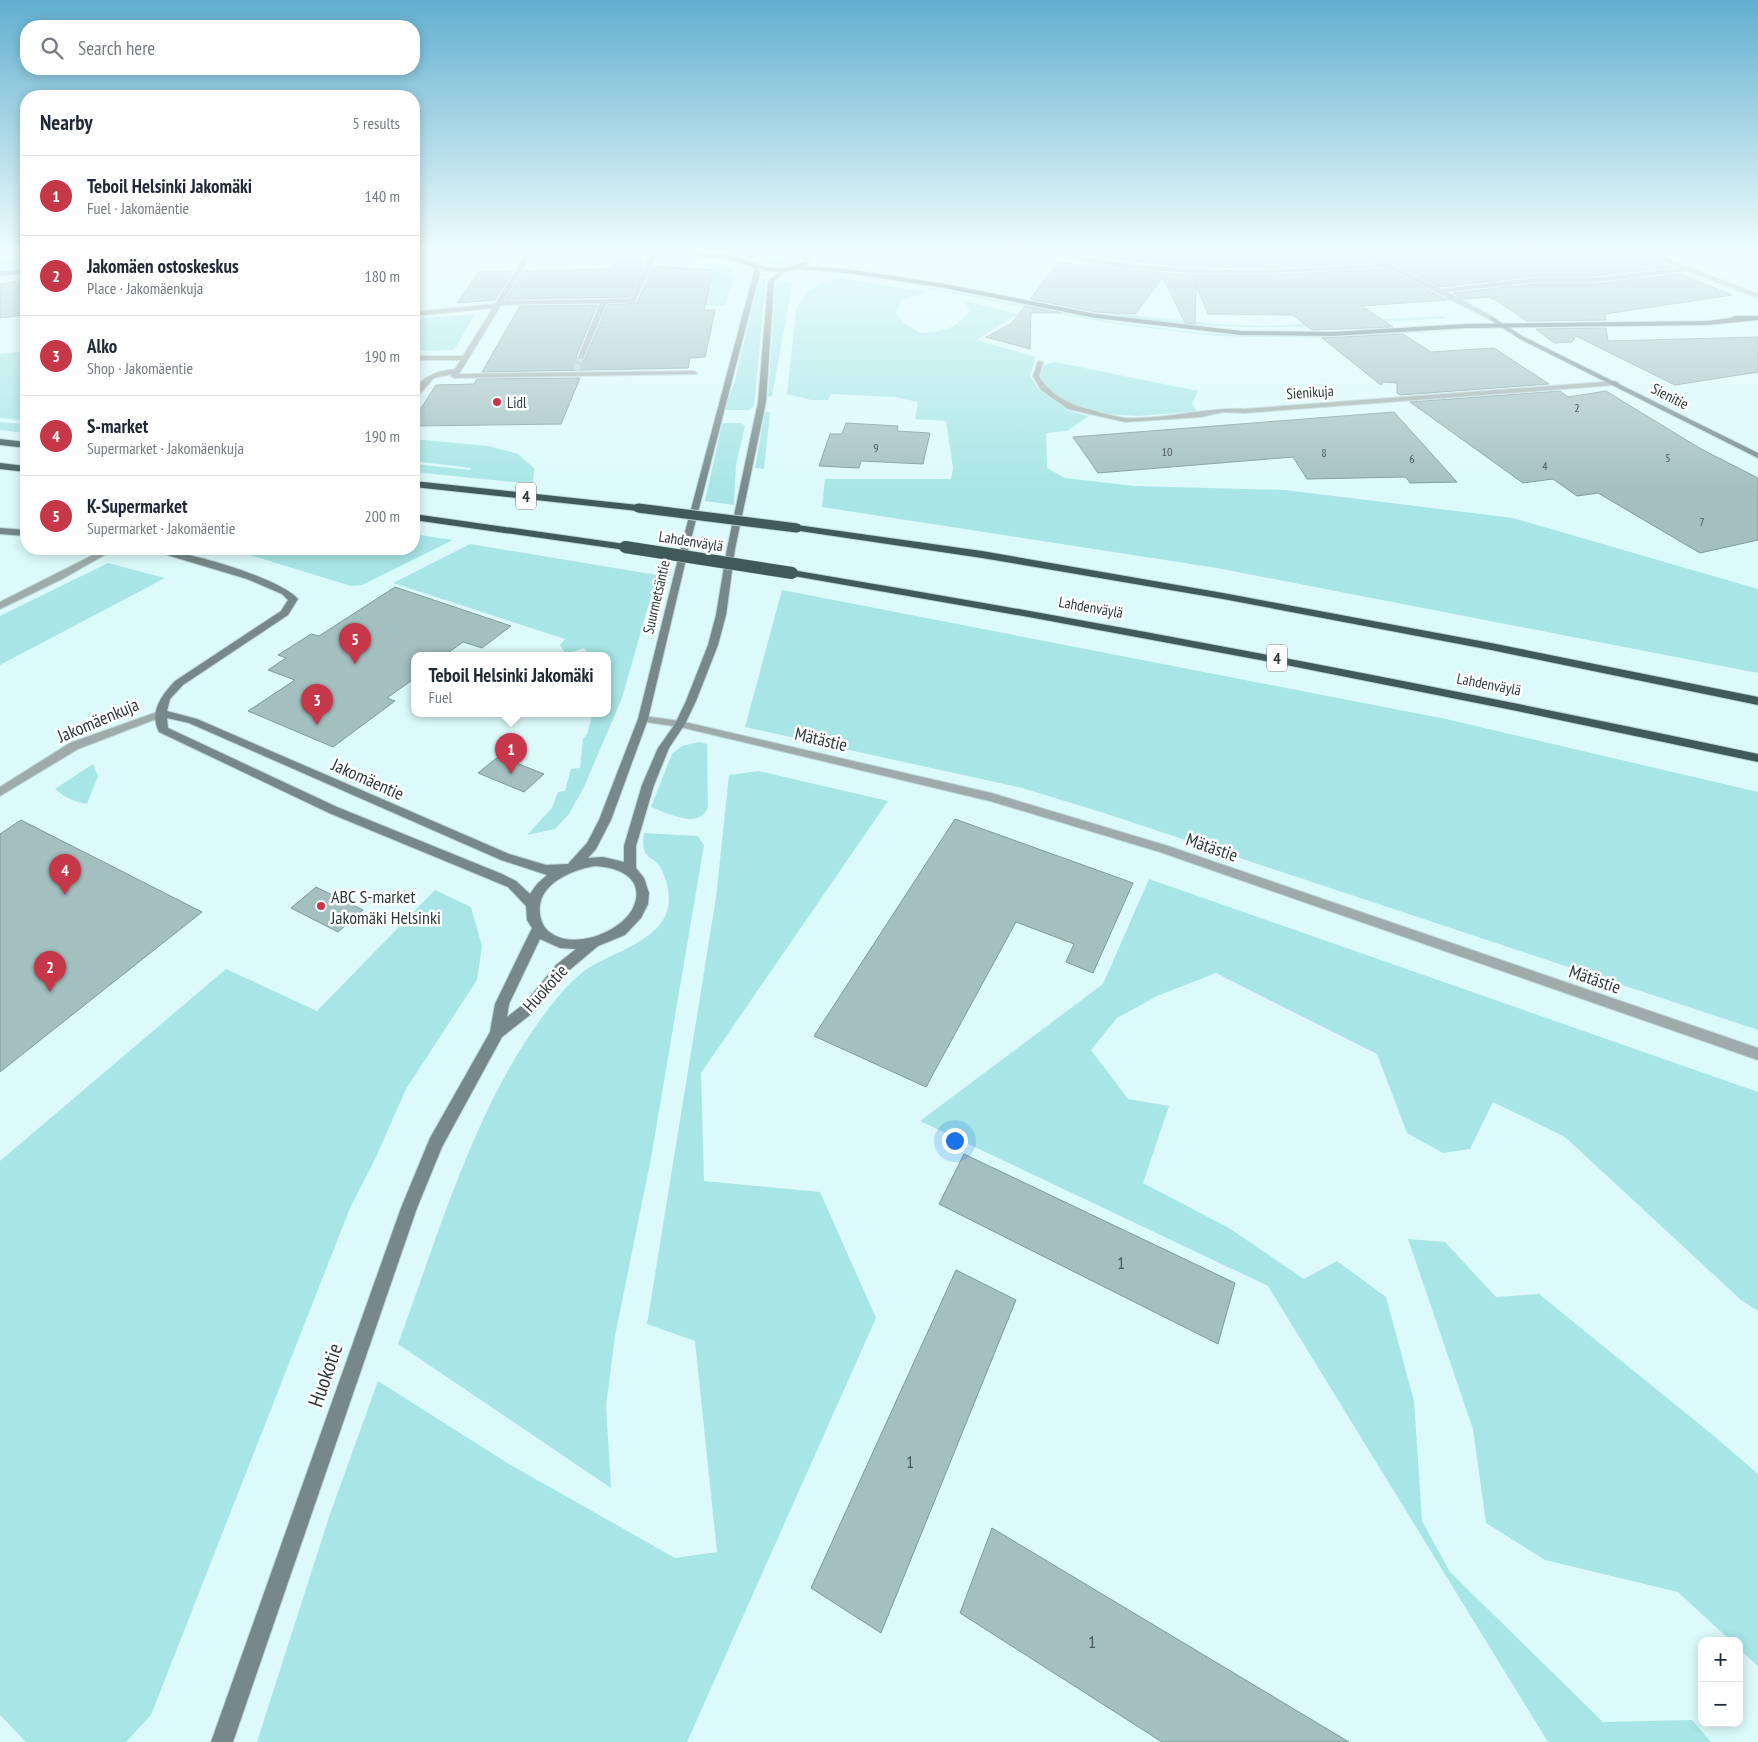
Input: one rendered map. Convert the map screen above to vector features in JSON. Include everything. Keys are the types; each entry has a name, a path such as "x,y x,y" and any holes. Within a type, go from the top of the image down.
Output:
{"highway":[{"path":"0,442 20,444"},
{"path":"0,466 20,468"},
{"name":"Lahdenväylä","path":"420,485 638,508 797,528 1042,564 1540,655 1758,701"},
{"name":"Lahdenväylä","path":"420,518 792,573 1014,610 1265,656 1532,709 1758,758"}],"main road":[{"name":"Suurmetsäntie","path":"569,868 592,846 605,820 643,719 683,554 742,330"},
{"path":"630,871 630,846 648,785 664,748 680,724 703,672 721,615 731,549 762,402 767,330"},
{"path":"1218,330 1241,333 1332,334 1402,330"},
{"name":"Sienitie","path":"1510,330 1522,338 1616,383 1758,456"},
{"path":"0,531 20,533"},
{"path":"175,555 210,564 264,583 290,594 293,599 285,613 179,683 162,703 160,714 163,730 333,810 498,877 512,884 533,905"},
{"name":"Jakomäentie","path":"160,714 182,717 193,721 505,857 546,870 569,868"},
{"path":"594,861 614,863 630,871 637,876 643,890 641,906 637,914 623,929 614,935 593,943 576,944 560,942 551,939 538,928 534,921 533,905 540,889 554,875 569,868 594,861"},
{"name":"Huokotie","path":"222,1742 408,1208 436,1143 497,1033 502,1004 538,928"},
{"name":"Huokotie","path":"497,1033 530,1007 561,969 593,943"}],"street":[{"path":"482,330 454,376 694,373"},
{"path":"581,358 592,330"},
{"path":"420,358 465,358"},
{"name":"Sienikuja","path":"1040,362 1036,376 1043,390 1071,408 1125,420 1201,415 1223,410 1252,410 1616,383"},
{"path":"420,388 427,378 441,373 457,371"},
{"path":"0,606 100,555"},
{"name":"Jakomäenkuja","path":"0,792 74,746 160,714"},
{"name":"Mätästie","path":"643,719 680,724 982,795 1072,820 1164,849 1758,1054"}],"shaded area":[{"path":"420,330 465,330 454,350 420,351"},
{"path":"747,330 761,330 754,406 749,410 726,410"},
{"path":"772,330 784,330 772,396 768,397"},
{"path":"794,330 916,330 920,333 940,330 992,330 976,340 1036,357 1030,376 1039,390 1069,411 1089,416 1067,431 1046,433 1047,468 1065,478 1135,486 1285,490 1513,518 1758,589 1758,673 1217,568 822,507 825,479 951,479 953,468 946,421 915,419 918,402 894,397 831,394 828,400 811,400 787,394"},
{"path":"1167,330 1302,336 1460,330 1316,338 1215,336"},
{"path":"20,352 20,420 0,418 0,354"},
{"path":"1055,362 1198,391 1192,404 1197,411 1138,416 1106,414 1074,406 1047,389 1040,375 1044,365"},
{"path":"765,411 770,413 764,469 755,468"},
{"path":"0,422 20,424 20,432 0,430"},
{"path":"741,423 745,426 736,465 734,505 705,501 722,424"},
{"path":"420,440 488,446 518,454 534,468 533,484 420,473 420,465 470,470 471,468 420,462"},
{"path":"420,535 453,540 362,585 351,586 250,555 420,555"},
{"path":"470,544 657,575 622,698 584,787 569,814 555,829 527,835 552,808 558,792 565,791 571,769 580,768 583,739 587,734 592,717 611,717 611,652 587,652 584,648 565,652 560,645 565,639 393,583"},
{"path":"108,563 165,578 0,665 0,616"},
{"path":"782,590 1446,719 1758,792 1758,1030 1101,812 1022,788 745,727"},
{"path":"699,742 707,744 708,806 704,813 698,818 691,819 674,816 651,807 672,754 682,746"},
{"path":"93,764 98,776 87,804 70,799 55,789"},
{"path":"759,771 888,801 701,1073 704,1181 820,1192 876,1318 687,1742 257,1742 329,1517 378,1381 509,1464 675,1558 717,1552 695,1341 647,1324 716,898 729,775"},
{"path":"644,833 698,836 704,845 651,1158 615,1336 606,1406 611,1488 398,1344 459,1176 495,1095 516,1056 550,1007 577,977 593,965 644,939 663,920 669,902 667,884 660,867 645,853 643,845"},
{"path":"1149,879 1758,1092 1758,1311 1741,1300 1565,1137 1493,1102 1470,1149 1443,1153 1407,1133 1377,1054 1216,973 1157,996 1117,1018 1091,1050 1128,1099 1169,1106 1143,1183 1229,1228 1304,1279 1337,1261 1386,1297 1414,1401 1422,1521 1450,1572 1603,1722 1692,1720 1711,1742 1548,1742 1268,1286 920,1121 1103,984"},
{"path":"435,890 471,907 482,946 477,980 406,1089 376,1157 350,1208 151,1715 126,1742 26,1742 0,1715 0,1161 226,969 317,1011"},
{"path":"1408,1239 1445,1242 1496,1297 1539,1294 1758,1474 1758,1666 1743,1653 1743,1637 1727,1637 1678,1592 1545,1560 1486,1523 1473,1429"}],"building":[{"path":"506,330 587,330 576,357 578,360 584,361 597,330 711,330 705,357 690,358 688,368 482,372"},
{"path":"999,330 1031,330 1030,349 986,337"},
{"path":"1538,330 1606,330 1608,341 1758,337 1758,372 1675,385 1576,336 1572,342 1554,343"},
{"path":"1403,334 1431,352 1494,348 1549,384 1400,395 1397,393 1397,383 1383,382 1381,385 1322,338"},
{"name":"Lidl","path":"580,378 561,424 420,426 420,410 436,385 474,384 477,379"},
{"path":"1560,391 1568,397 1606,391 1701,449 1758,478 1758,540 1700,553 1598,493 1577,496 1553,479 1523,483 1410,402"},
{"path":"1394,412 1457,482 1410,483 1406,477 1307,479 1293,457 1098,473 1073,437"},
{"path":"846,423 898,426 897,431 930,433 923,464 861,461 859,468 819,466 830,434 842,434"},
{"path":"395,587 511,626 482,648 463,642 449,652 411,652 411,681 387,698 395,701 333,747 248,711 295,680 268,670 286,658 278,655 311,634 319,636"},
{"path":"499,756 544,774 524,792 478,773"},
{"path":"955,819 1133,883 1093,973 1066,962 1074,944 1016,922 926,1087 814,1036"},
{"path":"21,820 202,912 0,1072 0,834"},
{"path":"316,887 363,910 338,932 291,908"},
{"path":"964,1154 1235,1283 1218,1344 939,1204"},
{"path":"956,1270 1016,1300 881,1633 811,1588"},
{"path":"992,1528 1349,1742 1162,1742 960,1613"}],"tunnel":[{"path":"576,370 581,358"}],"place":[{"name":"Lidl","path":"497,402"},
{"name":"K-Supermarket","path":"355,664"},
{"name":"Alko","path":"317,725"},
{"name":"Teboil Helsinki Jakomäki","path":"511,774"},
{"name":"S-market","path":"65,895"},
{"name":"ABC S-market Jakomäki Helsinki","path":"321,906"},
{"name":"Jakomäen ostoskeskus","path":"50,992"}]}
